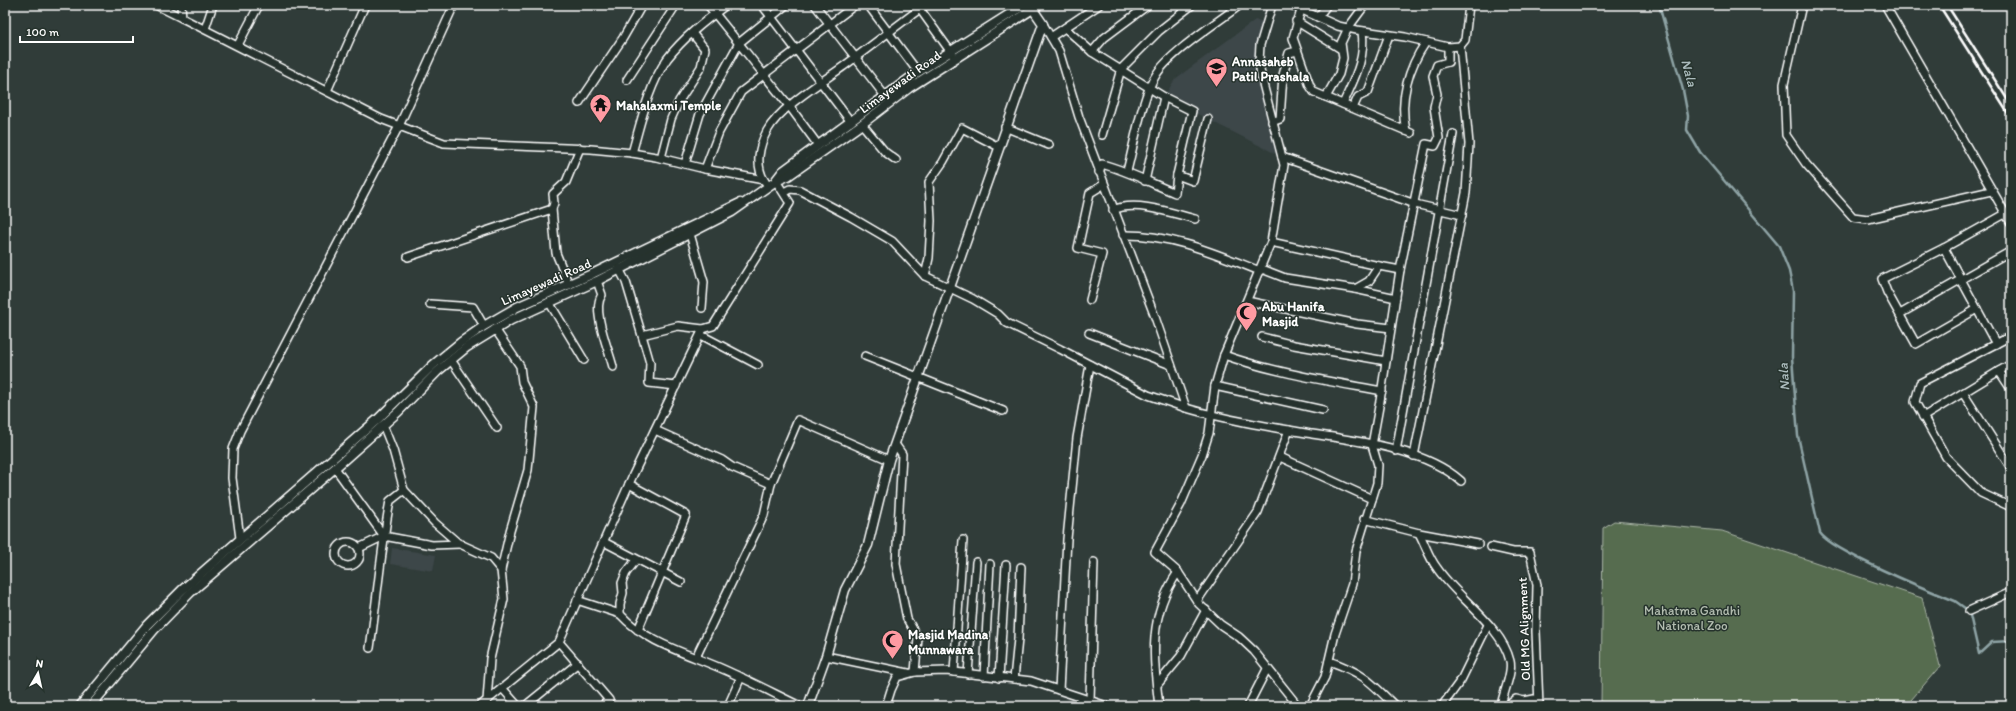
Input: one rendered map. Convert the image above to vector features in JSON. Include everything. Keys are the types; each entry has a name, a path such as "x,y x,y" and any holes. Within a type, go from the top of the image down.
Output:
{"street":[{"path":"156,5 238,45 381,119 444,143 580,148 632,154 661,158 766,183"},
{"path":"181,5 182,18"},
{"path":"204,29 213,5"},
{"path":"238,45 259,5"},
{"path":"327,91 365,5"},
{"path":"240,538 232,478 234,449 240,431 399,126 454,5"},
{"path":"579,103 616,50 642,5"},
{"path":"627,80 676,5"},
{"path":"708,5 790,107 818,145"},
{"path":"632,154 648,95 667,60 692,33 726,5"},
{"path":"762,5 851,122"},
{"path":"685,164 700,114 739,43 786,5"},
{"path":"815,5 885,96"},
{"path":"705,169 719,132 741,92 795,48 855,5"},
{"path":"868,5 918,72"},
{"name":"Limayewadi Road","path":"380,422 434,365 484,326 517,307 618,266 690,234 732,212 766,183 788,176 862,124 953,54 1024,5"},
{"path":"1051,37 1099,5"},
{"path":"1092,52 1104,38 1148,5"},
{"path":"1102,135 1120,69 1159,31 1192,5"},
{"path":"1127,171 1149,87 1156,74 1168,60 1240,5"},
{"path":"1272,5 1260,45 1259,61 1272,122 1284,165 1271,242 1261,270 1224,355 1216,386 1213,416 1202,455 1181,504 1155,552 1178,572 1197,601 1221,625 1254,651 1298,706"},
{"path":"1292,5 1318,17 1348,28 1448,47 1460,46"},
{"path":"1318,17 1327,5"},
{"path":"1326,97 1339,74 1342,58 1341,43 1348,28 1365,5"},
{"path":"1414,456 1466,193 1468,144 1460,46 1465,40 1469,5"},
{"path":"1802,5 1784,84 1786,135 1806,164 1853,217 1868,219 1991,191"},
{"path":"1885,5 1991,191 2011,223"},
{"path":"766,183 759,172 758,162 767,131 780,116 822,82 889,32 920,6 953,54"},
{"path":"1034,6 1059,51 1079,117 1098,172 1155,317 1186,408"},
{"name":"Limayewadi Road","path":"776,181 783,171 918,72 953,54 1034,6"},
{"path":"1301,10 1296,21 1293,38 1310,86 1314,92 1409,132 1403,110 1409,76 1415,57 1426,42"},
{"path":"1296,21 1341,49"},
{"path":"808,706 826,656 845,590 868,545 889,460 951,288 1005,127 1043,24"},
{"path":"1065,28 1092,52 1164,97 1192,111 1177,175 1175,193 1145,181 1127,171 1102,164 1098,172"},
{"path":"1343,104 1361,61 1364,48 1362,31"},
{"path":"661,158 671,119 701,67 705,49 692,33"},
{"path":"1353,108 1358,97 1368,92 1389,35"},
{"path":"1310,706 1325,677 1335,634 1352,584 1356,551 1364,519 1377,483 1378,465 1372,445 1382,391 1400,270 1415,204 1426,144 1435,146 1439,138 1434,107 1437,94 1433,76 1437,65 1448,62 1448,47"},
{"path":"1272,122 1280,119 1283,75 1289,53 1297,52"},
{"path":"1145,181 1164,97"},
{"path":"1177,175 1193,180 1208,119"},
{"path":"862,124 885,152 896,160"},
{"path":"1005,127 1049,145"},
{"path":"925,276 929,258 931,221 930,182 962,128 999,147"},
{"path":"1396,451 1453,134"},
{"path":"569,285 556,254 552,209 554,203 553,194 566,182 580,148"},
{"path":"1282,157 1415,204 1462,215"},
{"path":"480,706 559,642 629,484 702,332 713,326 790,203 776,181"},
{"path":"1090,300 1102,254 1078,248 1090,193 1103,185"},
{"path":"784,192 790,189 800,190 851,217 892,241 925,276 951,288 998,314 1007,323 1148,395 1213,416 1372,445 1396,451 1414,456 1449,470 1461,481"},
{"name":"Limayewadi Road","path":"380,422 451,360 495,329 549,302 597,281 618,266 729,207 747,200"},
{"path":"1113,210 1121,207 1153,209 1175,212 1195,219"},
{"path":"408,257 552,209"},
{"path":"1977,309 1916,344 1887,292 1882,279 1944,248 2005,214"},
{"path":"690,234 704,282 702,308"},
{"path":"1123,235 1146,235 1203,249 1285,278 1355,289 1396,298"},
{"path":"1271,242 1400,270"},
{"path":"1944,248 1996,344"},
{"path":"1900,314 2011,251"},
{"path":"618,266 632,299 650,363 649,383 676,386"},
{"path":"1355,289 1369,281 1379,266"},
{"path":"597,281 602,295 599,299 601,327 613,367"},
{"path":"1248,300 1357,324 1391,328"},
{"path":"549,302 584,360"},
{"path":"430,304 473,307 484,326"},
{"path":"642,334 678,326 702,332 758,365"},
{"path":"487,701 490,659 504,599 501,570 510,531 528,470 534,407 522,382 520,366 495,329"},
{"path":"1089,333 1171,365"},
{"path":"2011,336 1920,384 1915,402 1946,457 1981,493 2011,507"},
{"path":"1262,337 1294,345 1386,361"},
{"path":"1224,355 1258,367 1382,391"},
{"path":"865,356 1002,410"},
{"path":"451,360 497,428"},
{"path":"1923,417 2011,364"},
{"path":"1059,690 1067,539 1077,438 1090,365"},
{"path":"1999,371 2011,390"},
{"path":"1216,386 1323,410"},
{"path":"1963,393 2011,468"},
{"path":"696,657 764,515 771,484 798,420 889,460"},
{"path":"80,706 165,606 240,538 380,422"},
{"path":"91,706 154,630 186,597 335,468 380,422"},
{"path":"380,422 393,450 404,490 435,523 460,544 491,558 501,570"},
{"path":"655,430 771,484"},
{"path":"1197,601 1258,512 1289,430"},
{"path":"895,444 902,454 896,564 907,619 918,638 913,673"},
{"path":"1280,457 1372,499"},
{"path":"335,468 384,536"},
{"path":"629,484 686,515 638,630"},
{"path":"370,648 379,590 384,536 390,501 404,490"},
{"path":"1364,519 1419,533 1478,544"},
{"path":"1419,533 1436,568 1488,625 1505,650 1510,662 1501,706"},
{"path":"359,548 384,536 432,545 460,544"},
{"path":"954,672 964,540"},
{"path":"604,542 636,560 681,582"},
{"name":"Old MG Alignment","path":"1490,547 1513,552 1530,552 1536,585 1539,705"},
{"path":"620,614 620,604 623,593 622,583 626,573 636,560"},
{"path":"968,674 976,562"},
{"path":"1090,700 1094,562"},
{"path":"984,676 990,564"},
{"path":"999,678 1006,565"},
{"path":"1014,679 1018,639 1021,567"},
{"path":"1159,706 1154,663 1155,626 1166,589 1178,572"},
{"path":"1969,611 2011,592"},
{"path":"577,600 620,614 638,630 651,638 741,677 800,706"},
{"path":"1156,685 1181,656 1206,610"},
{"path":"1442,706 1461,680 1488,625"},
{"path":"559,642 609,700 602,706"},
{"path":"826,656 913,673 954,672 1031,681 1106,706"},
{"path":"1329,661 1352,669 1372,682 1395,706"},
{"path":"525,706 578,663"},
{"path":"1248,706 1267,669"},
{"path":"886,706 891,690 898,677 913,673"},
{"path":"728,706 741,677"},
{"path":"502,688 518,706"},
{"path":"1508,706 1516,699 1524,701 1534,699 1539,705"}],"shaded area":[{"name":"Annasaheb Patil Prashala","path":"1255,20 1267,22 1260,52 1261,76 1282,157 1164,97 1175,79"},
{"path":"392,548 436,555 433,571 390,564"}],"green space":[{"name":"Mahatma Gandhi National Zoo","path":"1614,521 1722,531 1922,598 1940,666 1906,706 1601,706 1603,528"}],"waterway":[{"name":"Nala","path":"1659,5 1683,90 1688,116 1687,130 1700,152 1779,246 1789,271 1793,291 1792,357 1798,436 1820,533 1828,541 1861,560 1955,601 1969,611 1979,654 1992,642 2011,641"}],"railway":[{"path":"1939,5 2011,118"},
{"path":"1947,5 2011,105"}],"place":[{"name":"Annasaheb Patil Prashala","path":"1217,88"},
{"name":"Mahalaxmi Temple","path":"601,124"},
{"name":"Abu Hanifa Masjid","path":"1246,332"},
{"name":"Masjid Madina Munnawara","path":"893,660"}]}
